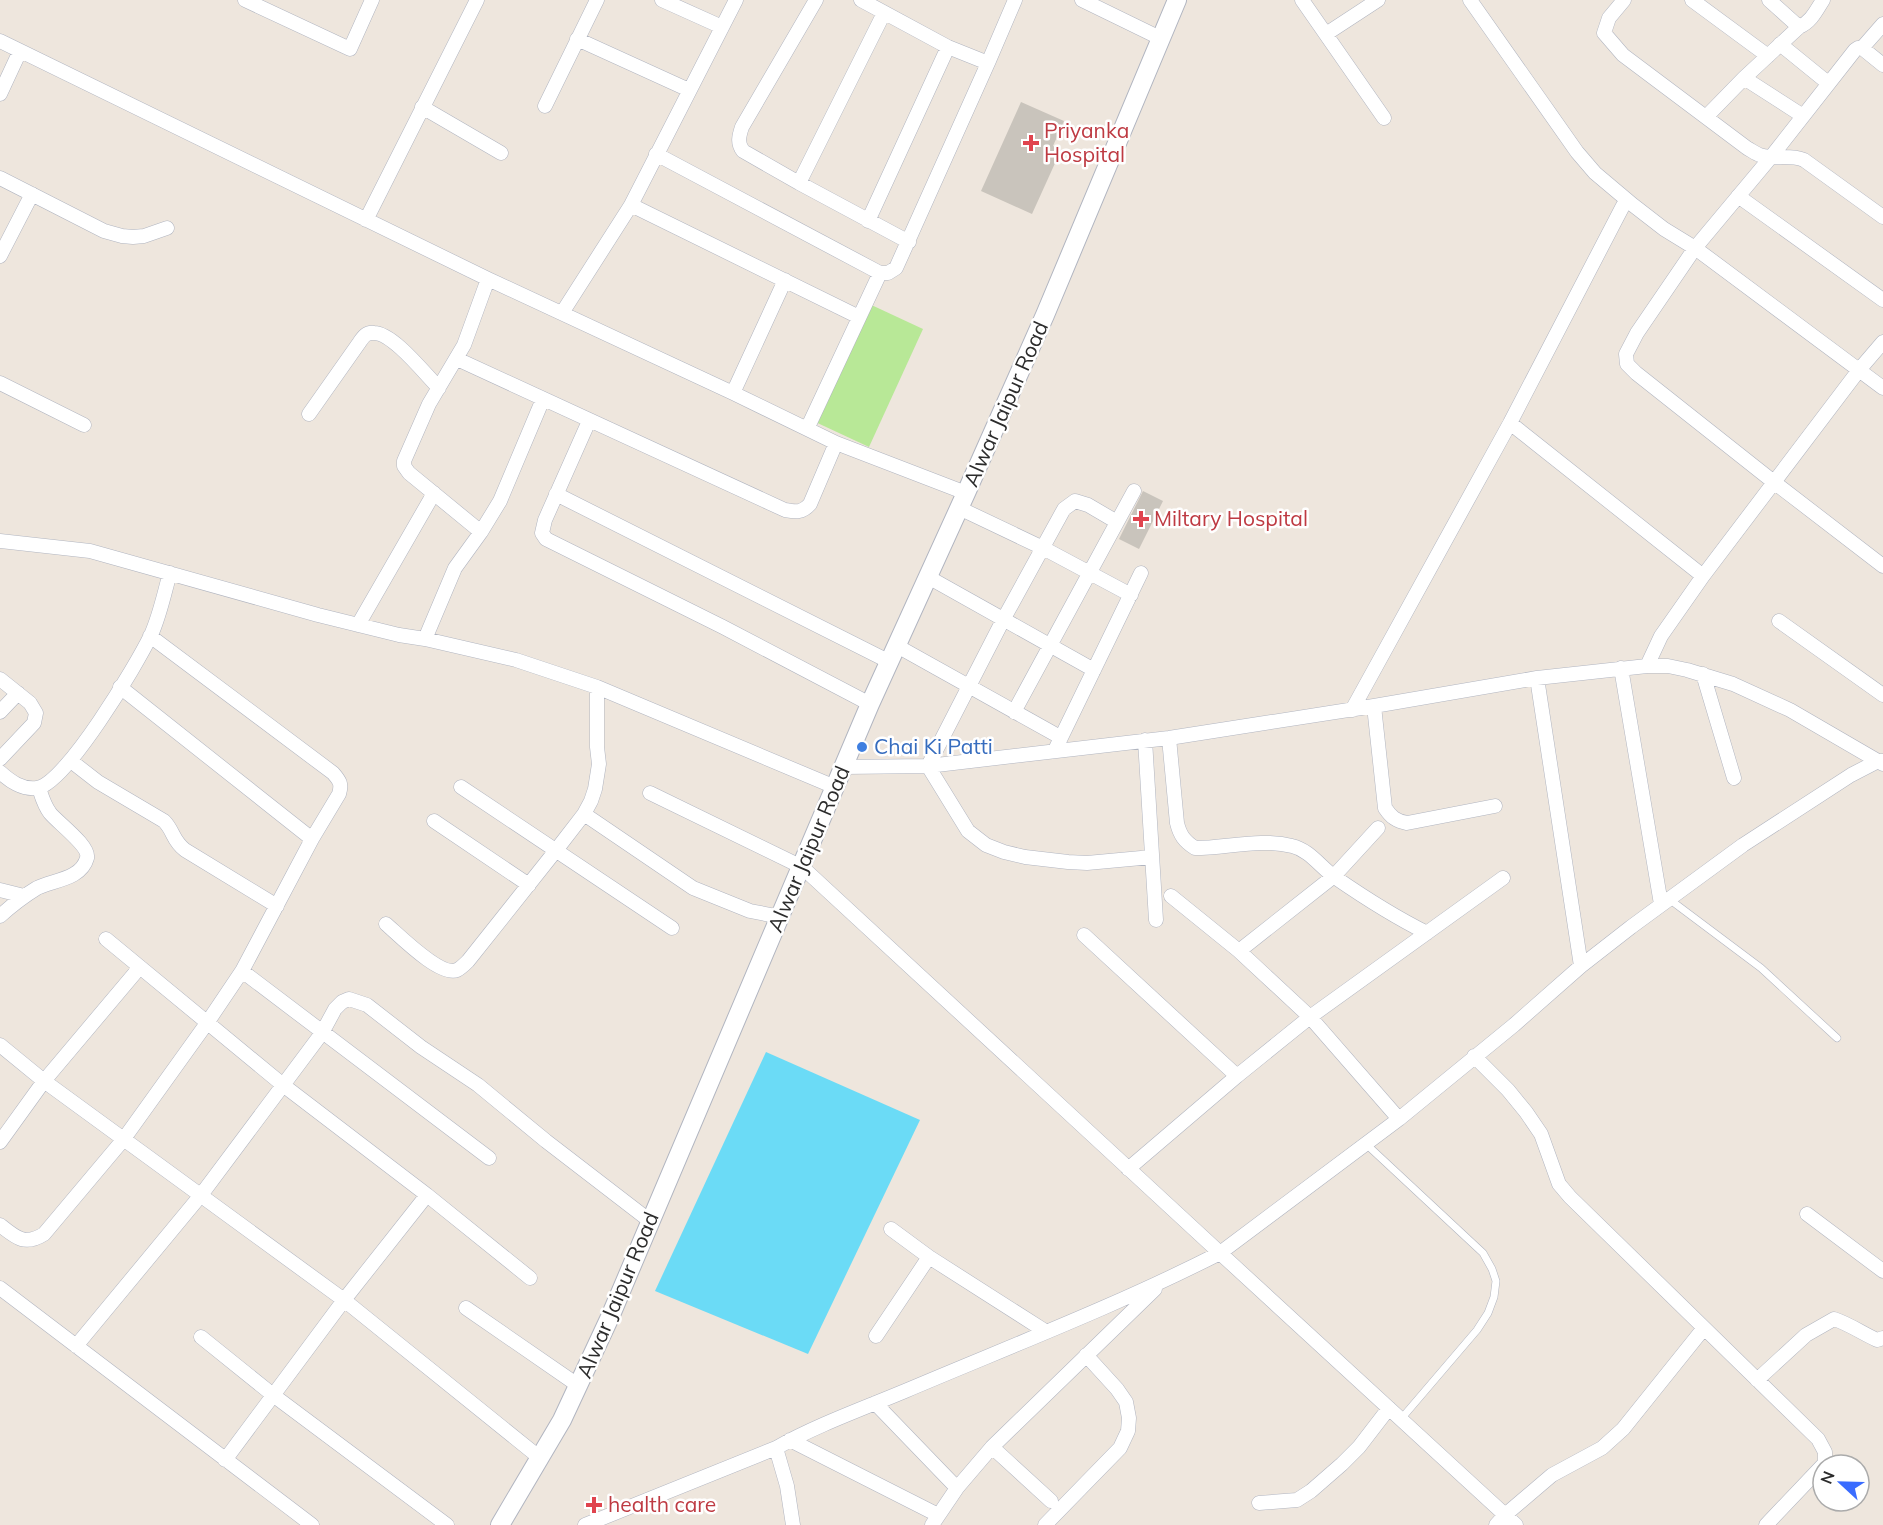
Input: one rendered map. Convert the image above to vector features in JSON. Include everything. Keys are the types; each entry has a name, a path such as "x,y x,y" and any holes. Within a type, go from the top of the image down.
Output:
{"main road":[{"name":"Alwar Jaipur Road","path":"500,1525 579,1386 870,704 1045,315 1177,0"}],"street":[{"path":"246,0 350,49 372,0"},
{"path":"366,220 477,0"},
{"path":"545,106 597,0"},
{"path":"662,0 722,27"},
{"path":"562,313 631,205 736,0"},
{"path":"816,0 742,128 739,138 740,146 743,151 799,183 909,242"},
{"path":"861,0 948,47 988,63"},
{"path":"657,154 880,273 888,273 896,268 909,242 1015,0"},
{"path":"1082,0 1160,38"},
{"path":"1302,0 1384,118"},
{"path":"1326,34 1378,0"},
{"path":"1470,0 1577,152 1601,178 1664,229 1695,248 1883,388"},
{"path":"1624,0 1605,26 1604,33 1623,55 1747,148 1760,155 1793,156 1804,160 1883,217"},
{"path":"1769,0 1799,27"},
{"path":"1706,117 1780,44 1799,27 1806,24 1823,0"},
{"path":"1699,2 1768,56"},
{"path":"799,183 884,13"},
{"path":"1883,24 1862,48 1854,50 1771,157 1695,248 1629,345 1626,354 1627,364 1636,373 1883,566"},
{"path":"577,39 689,90"},
{"path":"0,41 488,279 963,501 1043,548 1131,595"},
{"path":"1780,44 1828,83"},
{"path":"868,220 948,47"},
{"path":"1862,48 1883,65"},
{"path":"0,94 20,51"},
{"path":"1744,78 1803,116"},
{"path":"422,107 501,153"},
{"path":"0,178 104,231 122,236 144,236 167,228"},
{"path":"0,256 32,194"},
{"path":"1738,196 1883,300"},
{"path":"1352,710 1510,423 1626,200"},
{"path":"631,205 860,317"},
{"path":"807,429 880,273"},
{"path":"481,532 409,473 404,466 404,460 429,404 458,359 488,279"},
{"path":"733,393 785,280"},
{"path":"309,414 366,334 383,334 394,342 439,388"},
{"path":"1647,666 1662,636 1703,576 1859,370 1883,342"},
{"path":"458,359 785,510 804,511 810,504 836,443"},
{"path":"0,383 84,426"},
{"path":"425,639 454,568 481,532 500,501 543,399"},
{"path":"589,421 556,494 542,533 551,542 723,627 870,704"},
{"path":"1510,423 1703,576"},
{"path":"1014,712 1134,491"},
{"path":"358,625 434,493"},
{"path":"556,494 893,654 969,687 1014,712 1057,744"},
{"path":"928,766 1003,620 1064,509 1075,501 1088,505 1117,522"},
{"path":"0,541 90,551 358,625 516,660 597,687 835,787"},
{"path":"0,772 9,780 26,788 39,788 71,761 120,687 150,636 170,573"},
{"path":"1057,744 1141,573"},
{"path":"928,577 1094,670"},
{"path":"1779,621 1883,695"},
{"path":"0,1226 27,1241 44,1234 123,1140 242,971 342,786 333,773 150,636"},
{"path":"843,767 928,766 1057,744 1169,738 1538,678 1647,666 1668,666 1733,684 1790,710 1881,762"},
{"path":"1621,668 1665,902"},
{"path":"1703,674 1734,778"},
{"path":"1538,678 1581,966"},
{"path":"0,679 30,703 36,712 34,723 0,759"},
{"path":"120,687 312,839"},
{"path":"386,924 438,967 449,971 459,969 476,951 584,814 591,801 598,774 597,687"},
{"path":"0,712 18,693"},
{"path":"1374,706 1385,808 1391,817 1399,822 1407,823 1495,806"},
{"path":"1169,738 1177,823 1185,842 1195,848 1267,843 1294,846 1305,851 1334,876 1401,920 1427,933"},
{"path":"1145,740 1156,920"},
{"path":"71,761 98,782 164,821 169,826 177,844 185,850 276,906"},
{"path":"585,1525 776,1448 875,1403 1161,1283 1220,1253 1399,1119 1514,1025 1581,966 1665,902 1743,845 1851,775 1881,762"},
{"path":"928,766 968,831 995,849 1025,857 1087,863 1152,857"},
{"path":"460,786 672,928"},
{"path":"0,916 40,886 68,877 79,870 87,858 86,851 77,840 51,814 39,788"},
{"path":"650,793 802,867 1401,1419 1501,1520 1516,1525"},
{"path":"584,814 693,888 750,911 781,917"},
{"path":"434,821 529,885"},
{"path":"1239,951 1334,876 1378,828"},
{"path":"1128,1169 1310,1017 1503,878"},
{"path":"0,890 24,896"},
{"path":"1171,896 1239,951 1310,1017 1399,1119"},
{"path":"1084,935 1237,1076"},
{"path":"106,939 283,1085 428,1195 530,1278"},
{"path":"0,1142 44,1081 140,967"},
{"path":"242,971 489,1158"},
{"path":"76,1346 201,1195 322,1033 335,1009 349,999 367,1005 421,1047 478,1084 546,1141 650,1221"},
{"path":"0,1045 123,1140 344,1300 540,1458"},
{"path":"1474,1056 1508,1090 1541,1134 1559,1184 1570,1197 1818,1439 1825,1453"},
{"path":"225,1460 344,1300 428,1195"},
{"path":"1807,1214 1883,1271"},
{"path":"891,1229 929,1257 1045,1331"},
{"path":"876,1335 929,1257"},
{"path":"790,1440 935,1520 957,1488 992,1447 1161,1283"},
{"path":"0,1288 312,1525"},
{"path":"466,1308 579,1386"},
{"path":"1757,1380 1806,1335 1834,1319 1877,1340 1883,1338"},
{"path":"1501,1520 1552,1475 1602,1448 1623,1429 1704,1328"},
{"path":"201,1337 273,1395 447,1525"},
{"path":"1045,1525 1120,1448 1128,1431 1129,1418 1126,1402 1086,1355"},
{"path":"875,1403 957,1488"},
{"path":"1259,1503 1297,1500 1311,1491 1342,1464 1389,1408"},
{"path":"992,1447 1051,1501"},
{"path":"776,1448 793,1525"},
{"path":"1766,1525 1811,1478"}],"lane":[{"path":"1665,902 1761,968 1838,1038"},
{"path":"1366,1144 1483,1253 1496,1281 1494,1297 1488,1313 1477,1330 1401,1419"}],"green space":[{"path":"865,302 923,329 869,447 811,420"}],"water":[{"path":"766,1052 920,1120 808,1354 655,1291"}],"building":[{"path":"1021,102 1064,121 1053,146 1061,150 1032,214 981,191"},
{"path":"1143,491 1163,501 1139,549 1119,539"}],"place":[{"name":"Priyanka Hospital","path":"1031,143"},
{"name":"Miltary Hospital","path":"1141,519"},
{"name":"Chai Ki Patti","path":"862,747"},
{"name":"health care","path":"594,1505"}]}
